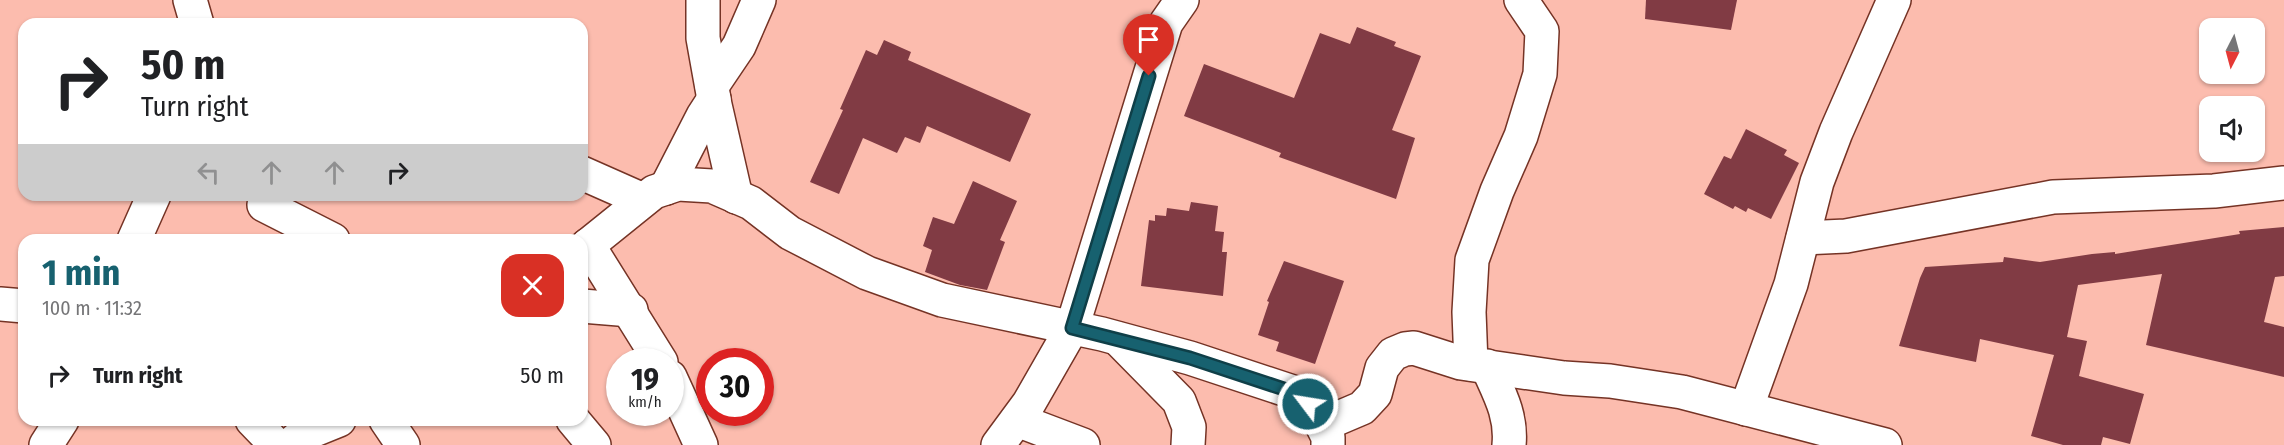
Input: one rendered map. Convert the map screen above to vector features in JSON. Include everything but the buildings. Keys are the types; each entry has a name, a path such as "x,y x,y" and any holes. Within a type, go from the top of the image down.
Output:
{"street":[{"path":"190,0 195,18"},
{"path":"703,0 703,38 736,197"},
{"path":"655,194 703,116 739,46 759,0"},
{"path":"1083,445 1008,432 1029,403 1072,328 1166,23 1182,0"},
{"path":"1509,445 1510,428 1505,408 1479,365 1468,312 1472,260 1497,191 1521,136 1540,74 1542,31 1521,0"},
{"path":"1746,409 1791,284 1817,182 1894,0"},
{"path":"588,175 655,194"},
{"path":"1803,238 1846,236 2053,197 2214,192 2284,183"},
{"path":"588,246 655,194 678,184 712,186 751,203 790,233 867,273 942,300 1116,338 1190,358 1299,394 1316,413 1325,435 1362,408 1375,394 1382,368 1393,354 1414,348 1461,363 1682,392 1885,445"},
{"path":"137,234 151,201"},
{"path":"262,201 278,234"},
{"path":"264,201 322,234"},
{"path":"588,252 631,310 653,348"},
{"path":"0,304 18,306"},
{"path":"588,306 631,310"},
{"path":"1116,338 1179,401 1189,427 1188,445"},
{"path":"684,408 701,445"},
{"path":"46,445 58,426"},
{"path":"258,426 276,445"},
{"path":"290,445 302,435 324,426"},
{"path":"390,426 402,445"},
{"path":"578,426 594,445"}],"route":[{"path":"1149,76 1072,328 1190,358 1299,394 1308,404"}]}
